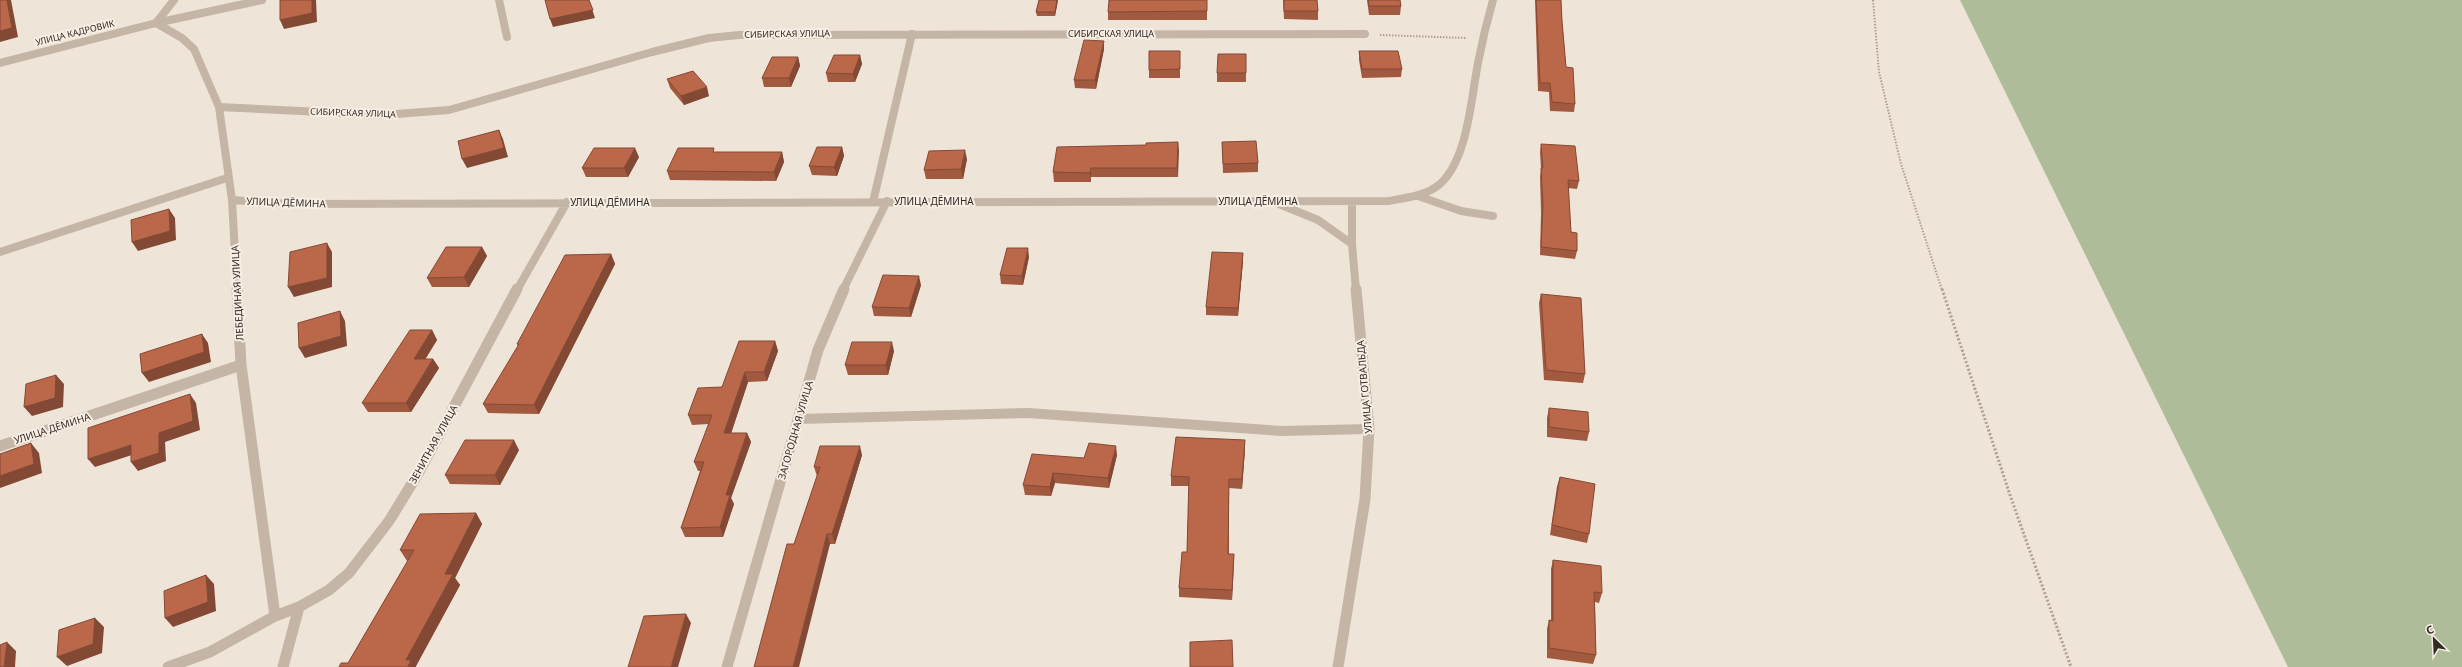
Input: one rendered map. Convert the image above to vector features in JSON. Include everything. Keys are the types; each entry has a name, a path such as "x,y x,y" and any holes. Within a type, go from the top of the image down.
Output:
{"street":[{"path":"156,23 174,0"},
{"name":"УЛИЦА КАДРОВИК","path":"0,63 156,23 262,0"},
{"name":"УЛИЦА ДЁМИНА","path":"232,200 287,204 567,202 1352,202 1388,200 1418,196 1443,180 1450,172 1460,148 1482,38 1493,0"},
{"name":"ЛЕБЕДИНАЯ УЛИЦА","path":"156,23 182,38 194,49 219,107 227,178 232,200 241,365 275,616"},
{"name":"СИБИРСКАЯ УЛИЦА","path":"219,107 383,115 426,113 449,110 709,38 739,35 1366,34"},
{"path":"0,252 227,178"},
{"path":"1269,201 1309,214 1331,226 1352,244"},
{"name":"ЗЕНИТНАЯ УЛИЦА","path":"168,667 210,652 275,616 299,608 333,587 355,568 389,521 426,459 510,300 567,202"},
{"name":"ЗАГОРОДНАЯ УЛИЦА","path":"727,667 818,350 832,313 887,202"},
{"name":"УЛИЦА ГОТВАЛЬДА","path":"1338,667 1365,499 1369,429 1352,244 1352,202"},
{"name":"УЛИЦА ДЁМИНА","path":"0,446 241,365"},
{"path":"283,667 299,608"}],"lane":[{"path":"499,0 508,37"},
{"path":"873,202 912,34"},
{"path":"1418,196 1461,210 1493,216"},
{"path":"798,419 1028,413 1281,431 1369,429"}],"path":[{"path":"1873,0 1879,72 1901,164 2010,495 2071,667"},
{"path":"1366,34 1482,38"}],"green space":[{"path":"1960,0 2462,0 2462,667 2288,667"}],"building":[{"path":"0,0 7,0 12,28 0,31"},
{"path":"280,0 312,0 312,13 280,20"},
{"path":"545,0 589,0 593,10 550,19"},
{"path":"1039,0 1057,0 1055,12 1036,12"},
{"path":"1109,0 1207,0 1207,11 1108,12"},
{"path":"1284,0 1317,0 1318,11 1284,11"},
{"path":"1368,0 1400,0 1401,6 1369,6"},
{"path":"1536,0 1561,0 1566,67 1573,68 1575,104 1552,102 1550,83 1540,83"},
{"path":"1084,40 1104,41 1095,80 1074,80"},
{"path":"1149,51 1180,51 1180,69 1149,70"},
{"path":"1359,51 1398,51 1402,69 1362,69"},
{"path":"1218,54 1246,54 1246,73 1217,73"},
{"path":"834,55 860,55 853,74 826,73"},
{"path":"772,57 798,57 789,78 762,78"},
{"path":"693,71 707,87 681,96 667,79"},
{"path":"499,130 504,148 462,159 458,141"},
{"path":"1256,141 1258,163 1223,164 1222,142"},
{"path":"1178,142 1177,168 1091,168 1090,173 1053,172 1057,147 1146,145 1146,143"},
{"path":"1541,144 1575,146 1579,181 1568,180 1571,232 1577,233 1577,251 1541,247 1543,205 1541,168 1543,168"},
{"path":"817,147 842,147 834,167 809,166"},
{"path":"594,148 635,148 624,168 582,168"},
{"path":"678,148 714,148 713,152 782,152 774,172 667,171"},
{"path":"965,150 961,169 924,170 929,151"},
{"path":"169,209 170,231 132,242 131,220"},
{"path":"327,243 327,278 288,287 290,252"},
{"path":"446,247 482,247 464,277 427,278"},
{"path":"1007,248 1028,248 1022,276 1000,275"},
{"path":"1212,252 1243,253 1238,308 1206,307"},
{"path":"611,254 534,405 483,404 519,344 517,344 565,255"},
{"path":"883,275 919,276 909,308 872,307"},
{"path":"1541,294 1581,298 1585,374 1546,370"},
{"path":"340,311 341,336 299,348 298,323"},
{"path":"410,330 432,330 414,359 433,359 406,403 362,403"},
{"path":"202,334 204,352 142,373 140,354"},
{"path":"739,341 775,341 764,372 745,372 724,433 747,433 726,495 730,495 720,527 681,528 704,462 694,462 712,415 688,415 698,388 722,387"},
{"path":"852,342 892,342 886,365 845,365"},
{"path":"56,375 55,398 24,407 26,384"},
{"path":"190,394 193,421 159,433 159,453 131,462 131,445 88,459 88,428"},
{"path":"1549,408 1588,412 1589,432 1549,427"},
{"path":"1176,437 1245,440 1242,479 1229,479 1228,554 1234,554 1232,590 1179,588 1182,552 1187,552 1189,477 1171,476"},
{"path":"465,440 514,440 495,475 445,475"},
{"path":"31,443 34,464 0,476 0,454"},
{"path":"1089,443 1116,446 1108,478 1053,473 1050,487 1023,485 1032,454 1084,458"},
{"path":"820,446 860,446 832,534 827,534 793,667 754,667 787,544 794,544 820,467 814,467"},
{"path":"1560,477 1595,484 1589,534 1552,525"},
{"path":"476,513 445,574 453,574 406,660 411,660 408,667 339,667 341,663 348,663 414,550 400,550 420,514"},
{"path":"1553,560 1601,566 1602,593 1594,592 1596,655 1549,648 1549,620 1553,621"},
{"path":"206,575 208,602 165,618 164,591"},
{"path":"686,614 671,667 628,667 644,616"},
{"path":"95,618 93,644 57,657 59,630"},
{"path":"1232,640 1233,667 1190,667 1190,642"},
{"path":"7,642 4,667 0,667 0,645"}]}
